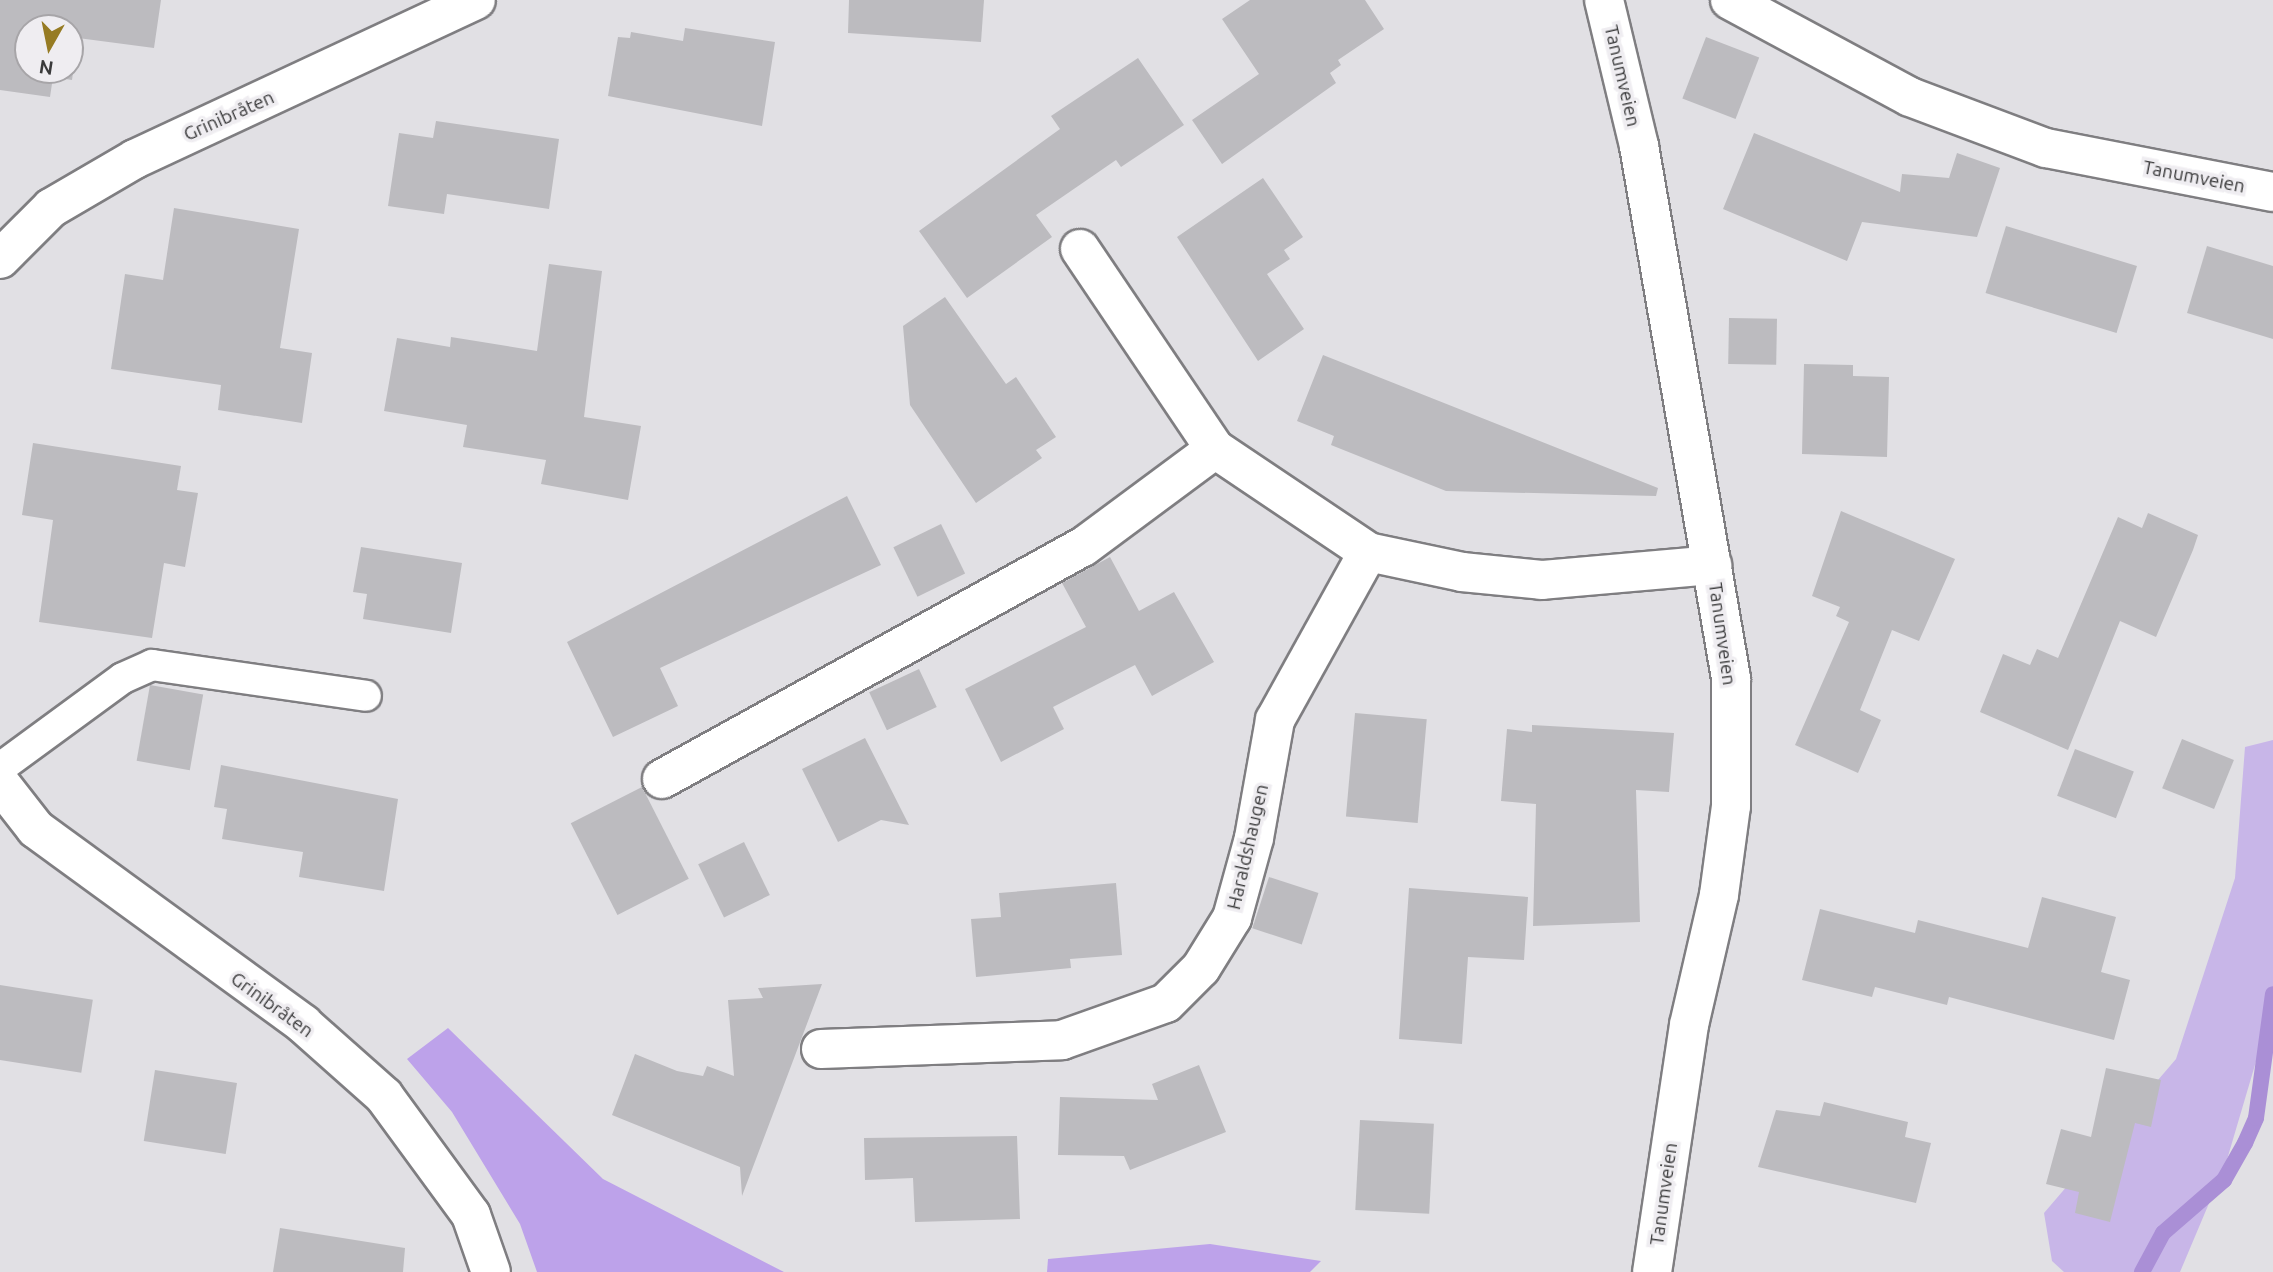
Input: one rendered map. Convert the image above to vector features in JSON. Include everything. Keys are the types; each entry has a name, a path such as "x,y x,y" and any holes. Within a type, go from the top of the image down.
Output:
{"street":[{"name":"Grinibråten","path":"0,259 51,208 135,159 476,0"},
{"name":"Tanumveien","path":"1604,0 1639,146 1731,678 1731,806 1719,895 1689,1025 1652,1272"},
{"name":"Tanumveien","path":"1730,0 1910,97 2046,148 2273,192"},
{"path":"1080,249 1215,449 1368,552 1462,572 1542,580 1712,565"},
{"path":"662,779 1083,547 1215,449"},
{"name":"Haraldshaugen","path":"821,1049 1062,1040 1166,1003 1201,968 1232,918 1254,838 1275,720 1368,552"},
{"name":"Grinibråten","path":"0,783 36,829 303,1024 384,1096 471,1215 491,1272"}],"lane":[{"path":"0,768 123,678 152,665 366,696"}],"shaded area":[{"path":"2273,740 2273,1004 2226,1163 2180,1272 2064,1272 2052,1261 2044,1213 2176,1059 2235,878 2245,747"},
{"path":"448,1028 603,1179 784,1272 537,1272 520,1224 452,1112 407,1059"},
{"path":"1210,1244 1321,1261 1310,1272 1047,1272 1048,1259"}],"building":[{"path":"0,0 161,0 154,48 84,39 84,14 14,14 14,84 52,84 50,97 0,90"},
{"path":"849,0 984,0 981,42 848,33"},
{"path":"1250,0 1365,0 1384,29 1338,60 1341,65 1330,73 1336,83 1222,164 1192,120 1259,74 1222,19"},
{"path":"685,28 775,42 762,126 608,96 618,37 630,38 631,32 683,41"},
{"path":"1706,37 1759,57 1736,119 1682,99"},
{"path":"1138,58 1184,125 1121,167 1116,160 1036,215 1052,237 967,298 919,231 1060,129 1051,116"},
{"path":"436,121 559,139 549,209 447,194 444,214 388,206 399,133 433,138"},
{"path":"1754,133 1900,192 1902,174 1949,178 1957,153 2000,168 1977,237 1862,222 1847,261 1723,209"},
{"path":"1263,178 1303,237 1284,250 1290,259 1267,274 1304,329 1258,361 1177,237"},
{"path":"174,208 299,229 280,348 312,353 302,423 218,410 221,385 111,369 125,274 163,280"},
{"path":"2006,226 2137,266 2117,333 1986,293"},
{"path":"2207,246 2273,266 2273,339 2187,313"},
{"path":"549,264 602,271 584,417 641,426 628,500 541,484 546,460 463,447 467,425 384,411 397,338 450,347 451,337 537,351"},
{"path":"945,297 1006,384 1016,377 1056,437 1036,450 1042,458 976,503 910,405 903,326"},
{"path":"1729,318 1777,319 1776,365 1728,364"},
{"path":"1323,355 1658,488 1656,496 1446,491 1331,445 1334,436 1297,421"},
{"path":"1804,364 1853,365 1853,376 1889,377 1887,457 1802,454"},
{"path":"33,443 181,466 177,490 198,493 185,567 164,563 152,638 39,622 53,520 22,515"},
{"path":"847,496 881,565 660,668 678,706 613,737 567,642"},
{"path":"1841,511 1955,559 1919,641 1892,630 1860,710 1881,720 1858,773 1795,745 1849,622 1836,616 1840,607 1812,596"},
{"path":"2148,513 2198,535 2193,550 2156,637 2120,621 2068,750 1980,712 2003,654 2030,665 2037,649 2058,658 2118,517 2142,528"},
{"path":"941,524 965,573 917,597 893,547"},
{"path":"361,547 462,563 451,633 363,619 367,594 353,592"},
{"path":"1110,557 1139,611 1174,592 1214,662 1152,696 1135,665 1053,707 1064,729 1001,762 965,689 1086,627 1062,583"},
{"path":"919,669 937,707 887,730 869,692"},
{"path":"150,685 203,694 190,770 137,761"},
{"path":"1355,713 1427,719 1418,823 1346,817"},
{"path":"1532,725 1674,733 1669,792 1636,790 1640,922 1533,926 1536,804 1501,801 1507,729 1532,732"},
{"path":"865,738 909,825 881,820 838,842 802,769"},
{"path":"2182,739 2234,760 2214,809 2162,788"},
{"path":"2075,749 2134,772 2116,818 2057,796"},
{"path":"221,765 398,799 384,891 299,877 303,852 222,839 227,809 214,807"},
{"path":"642,787 689,879 617,915 571,823"},
{"path":"744,842 770,895 724,917 698,864"},
{"path":"1269,877 1318,893 1302,944 1252,928"},
{"path":"1116,883 1122,955 1070,959 1071,968 976,977 971,919 1001,917 999,893"},
{"path":"1409,888 1528,897 1524,960 1468,957 1462,1044 1399,1039"},
{"path":"2042,897 2116,917 2101,972 2130,980 2114,1040 1949,997 1947,1005 1875,987 1872,997 1802,980 1820,909 1915,933 1918,920 2028,948"},
{"path":"822,984 742,1196 740,1167 612,1115 635,1054 677,1071 703,1076 707,1066 734,1076 728,1000 763,998 758,988"},
{"path":"0,985 93,1000 81,1073 0,1060"},
{"path":"1199,1065 1226,1132 1130,1170 1124,1156 1058,1155 1060,1097 1158,1100 1152,1084"},
{"path":"2106,1068 2161,1080 2151,1127 2135,1123 2110,1222 2075,1213 2079,1192 2046,1184 2061,1129 2091,1137"},
{"path":"155,1070 237,1083 226,1154 144,1141"},
{"path":"1824,1102 1908,1122 1905,1137 1931,1143 1916,1203 1758,1167 1776,1110 1820,1116"},
{"path":"1360,1120 1434,1124 1429,1214 1355,1210"},
{"path":"1017,1136 1020,1219 915,1222 913,1178 865,1180 864,1138"},
{"path":"280,1228 405,1248 403,1272 273,1272"}],"waterway":[{"path":"2142,1272 2163,1233 2224,1180 2245,1143 2256,1118 2273,994"}]}
